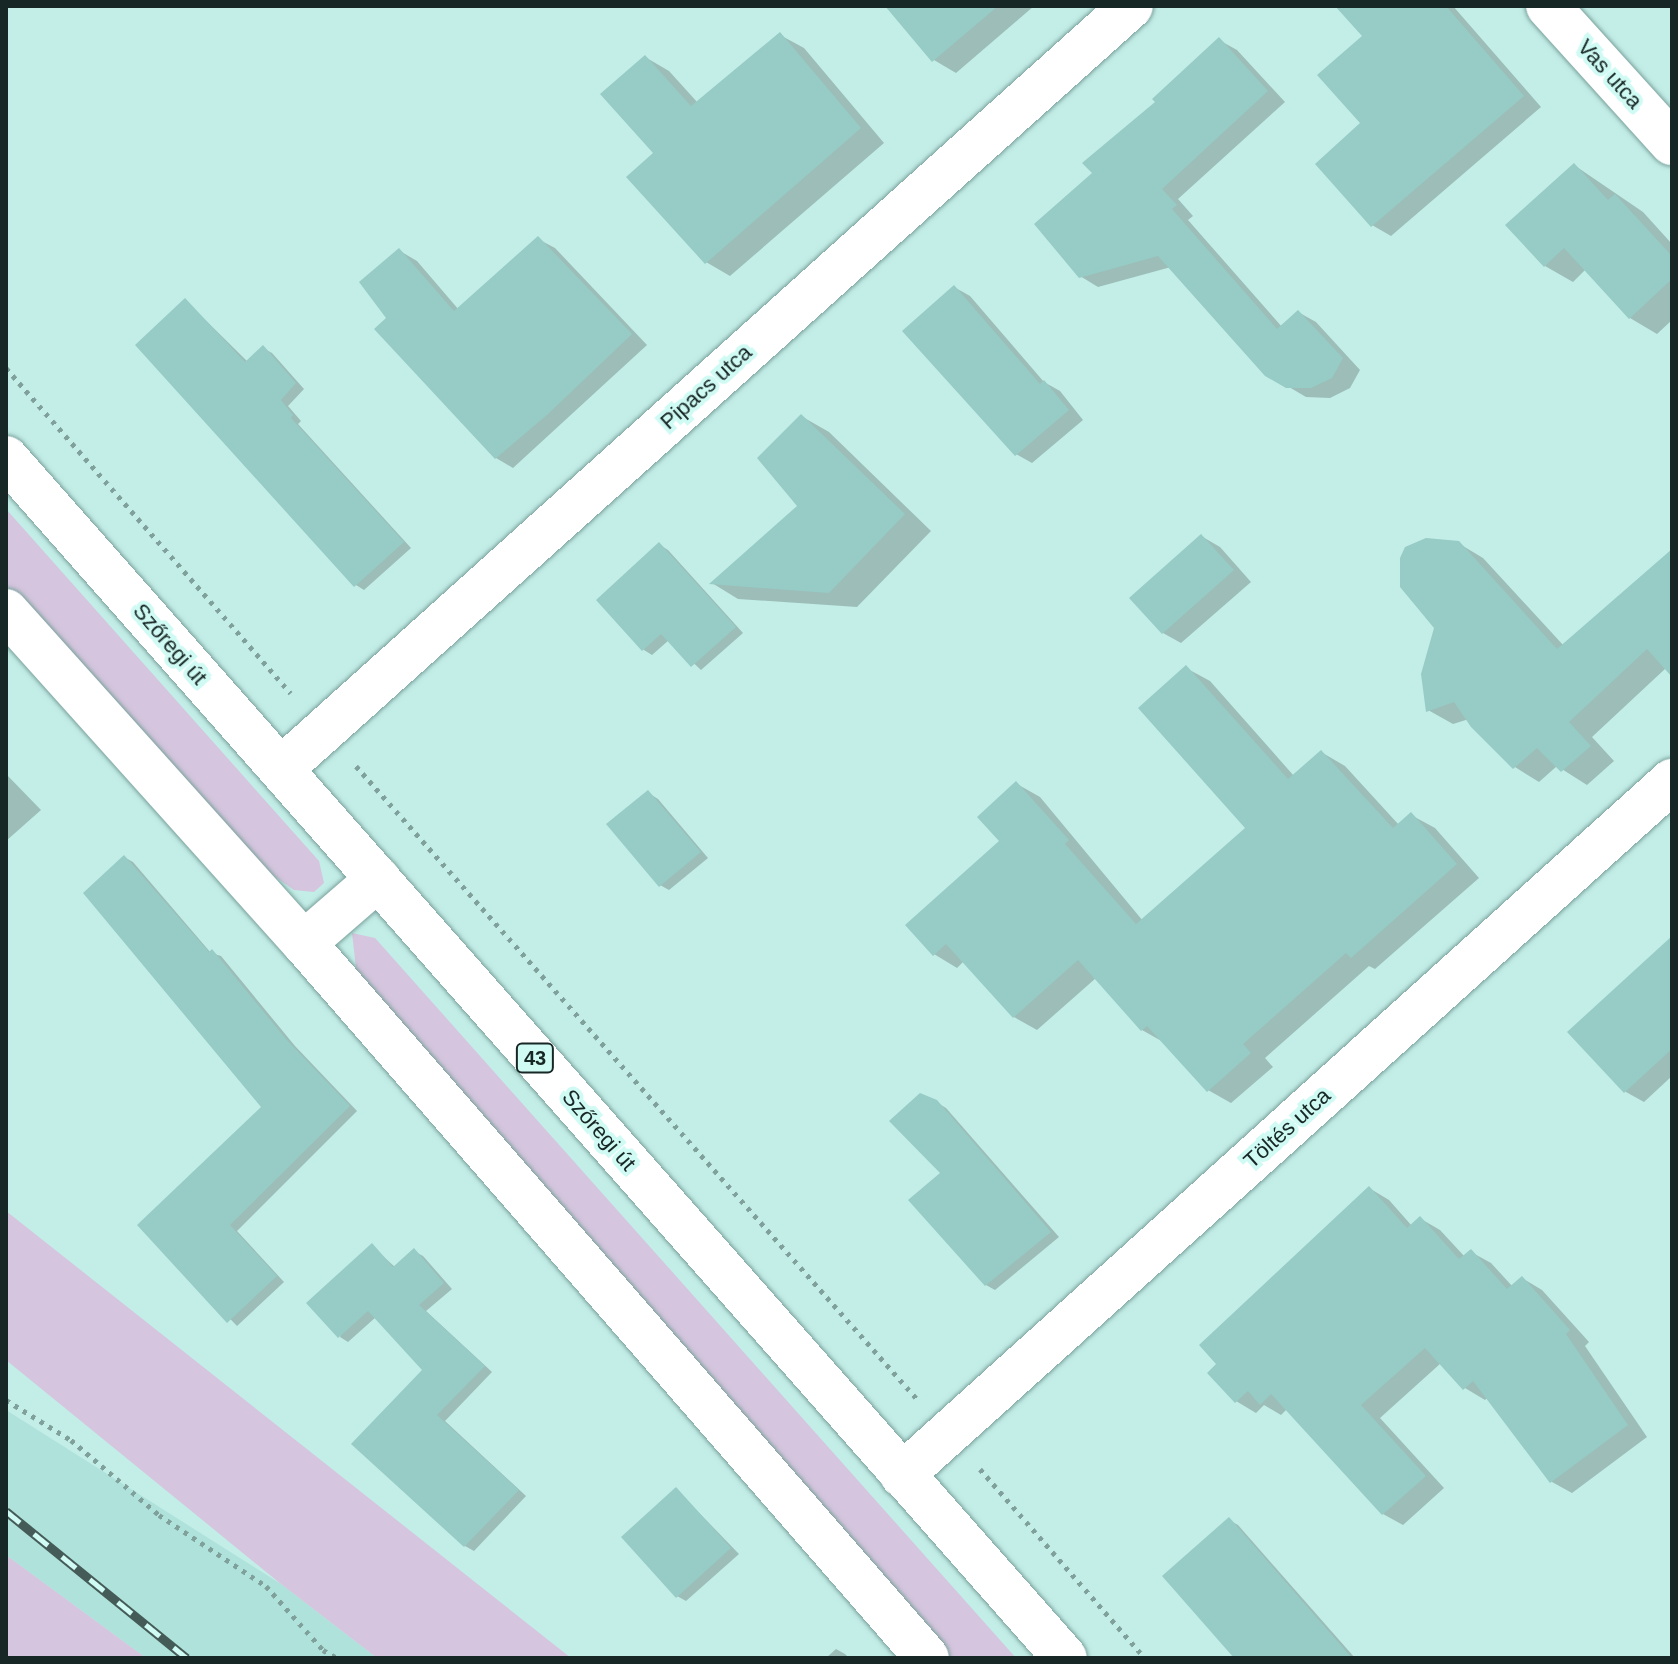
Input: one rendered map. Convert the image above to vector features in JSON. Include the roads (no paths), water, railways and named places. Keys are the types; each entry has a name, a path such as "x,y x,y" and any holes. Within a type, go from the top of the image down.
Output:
{"street":[{"name":"Pipacs utca","path":"281,769 1131,6"},
{"name":"Vas utca","path":"1548,6 1672,143"},
{"name":"Szőregi út","path":"6,458 1065,1658"},
{"path":"6,611 304,943 927,1658"},
{"name":"Töltés utca","path":"902,1475 1672,781"},
{"path":"304,943 378,879"}],"railway":[{"path":"6,1511 187,1658"}]}
